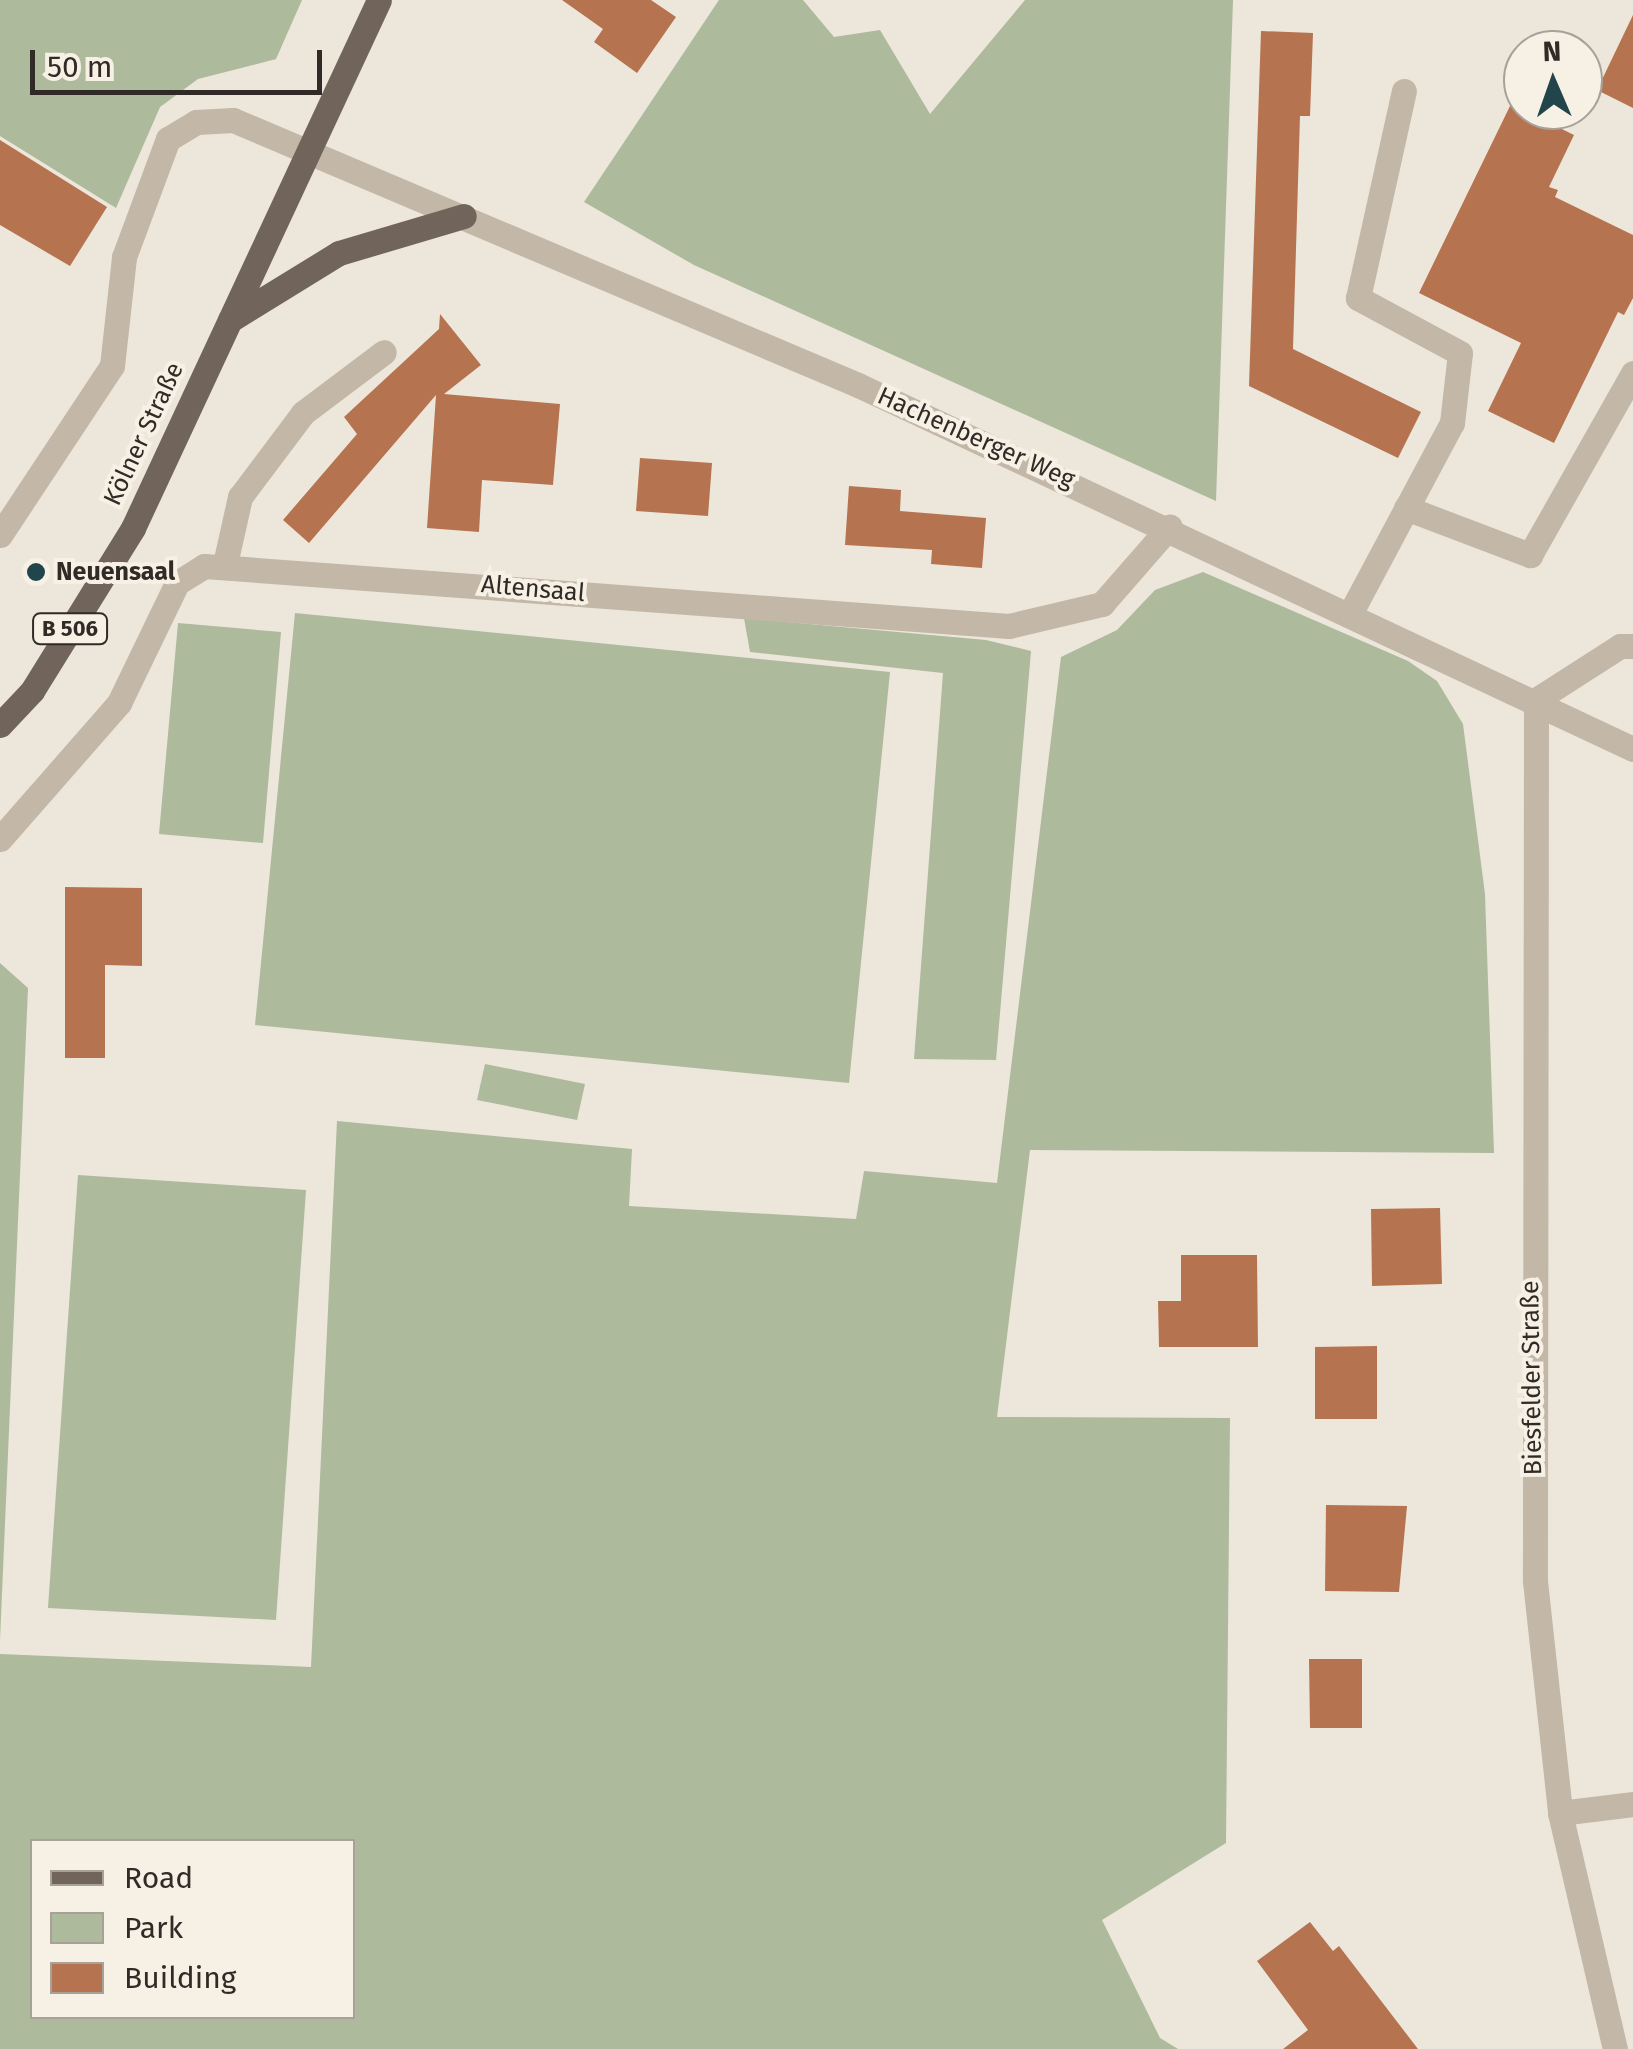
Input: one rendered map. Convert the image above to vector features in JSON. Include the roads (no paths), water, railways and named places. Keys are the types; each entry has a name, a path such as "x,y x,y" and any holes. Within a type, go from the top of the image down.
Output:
{"main road":[{"name":"Kölner Straße","path":"0,724 32,691 133,528 379,0"},
{"path":"230,320 340,252 464,216"}],"street":[{"path":"1352,612 1452,424 1460,353 1358,298 1404,91"},
{"path":"0,535 112,366 124,258 168,139 196,122 233,120 309,148"},
{"name":"Hachenberger Weg","path":"309,148 1170,526 1633,749"},
{"path":"225,564 240,497 303,413 384,352"},
{"path":"1406,508 1530,554 1633,372"},
{"name":"Altensaal","path":"0,839 119,702 176,583 225,564 1009,626 1102,604 1170,526"},
{"path":"1536,700 1620,646 1633,646"},
{"name":"Biesfelder Straße","path":"1536,700 1534,1560 1560,1813 1615,2049"},
{"path":"1560,1813 1633,1804"}],"place":[{"name":"Neuensaal","path":"36,572"}]}
